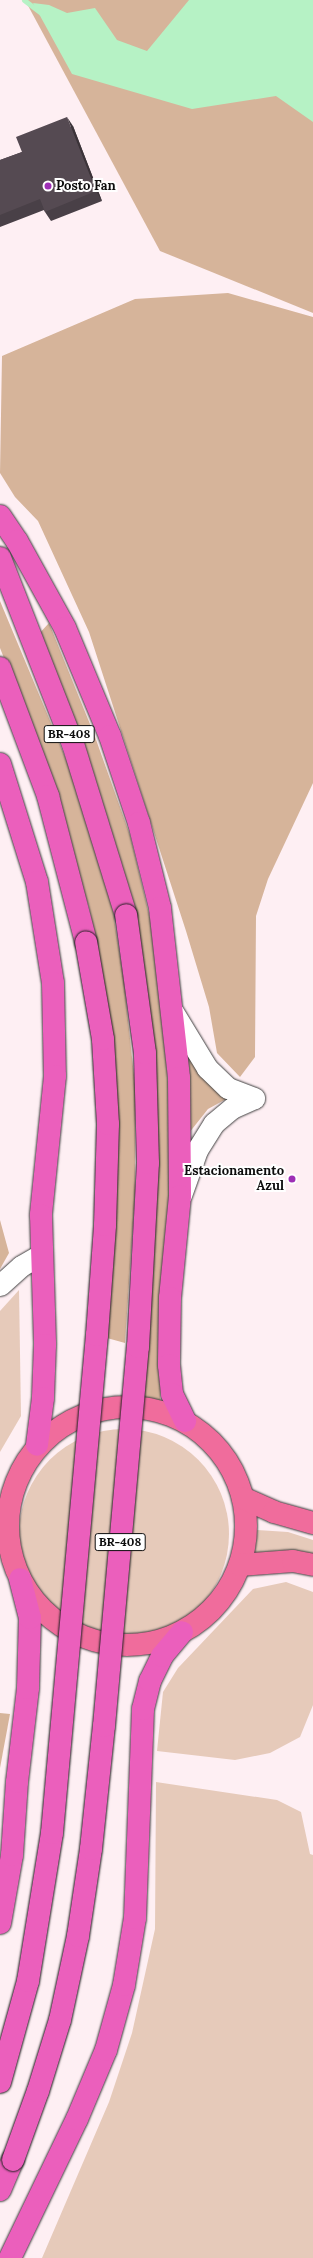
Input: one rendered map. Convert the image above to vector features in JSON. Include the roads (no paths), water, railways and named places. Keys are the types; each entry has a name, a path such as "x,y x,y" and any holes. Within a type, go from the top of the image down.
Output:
{"highway":[{"path":"0,516 17,541 65,628 110,736 139,823 160,908 173,1012 179,1078 180,1196 170,1298 169,1366 172,1394 185,1421"},
{"name":"BR-408","path":"0,558 73,744 126,915 145,1053 148,1163 138,1347 92,1850 78,1936 60,2020 13,2160 0,2190"},
{"name":"BR-408","path":"0,668 48,796 86,942 103,1039 108,1124 100,1288 52,1833 28,1981 0,2082"},
{"path":"0,764 37,882 53,983 55,1076 41,1215 45,1346 43,1398 37,1445"},
{"path":"0,1923 12,1855 17,1782 28,1688 30,1618 20,1579"},
{"path":"10,2258 77,2119 106,2050 120,1999 135,1918 143,1709 150,1681 162,1656 182,1632"}],"main road":[{"path":"107,1407 147,1407 185,1421 211,1440 231,1467 243,1498 246,1543 240,1565 231,1586 218,1604 201,1620 182,1632 131,1648 108,1644 72,1632 32,1601 20,1579 9,1545 8,1509 18,1475 37,1445 68,1420 107,1407"},
{"path":"243,1498 274,1512 313,1523"},
{"path":"240,1565 293,1562 313,1565"}],"street":[{"path":"173,1012 207,1068 228,1088 254,1098 232,1108 214,1122 198,1150 180,1196"},
{"path":"0,1285 21,1266 42,1254"}],"waterway":[{"path":"24,0 41,13"}],"place":[{"name":"Posto Fan","path":"48,186"},
{"name":"Estacionamento Azul","path":"292,1179"}]}
